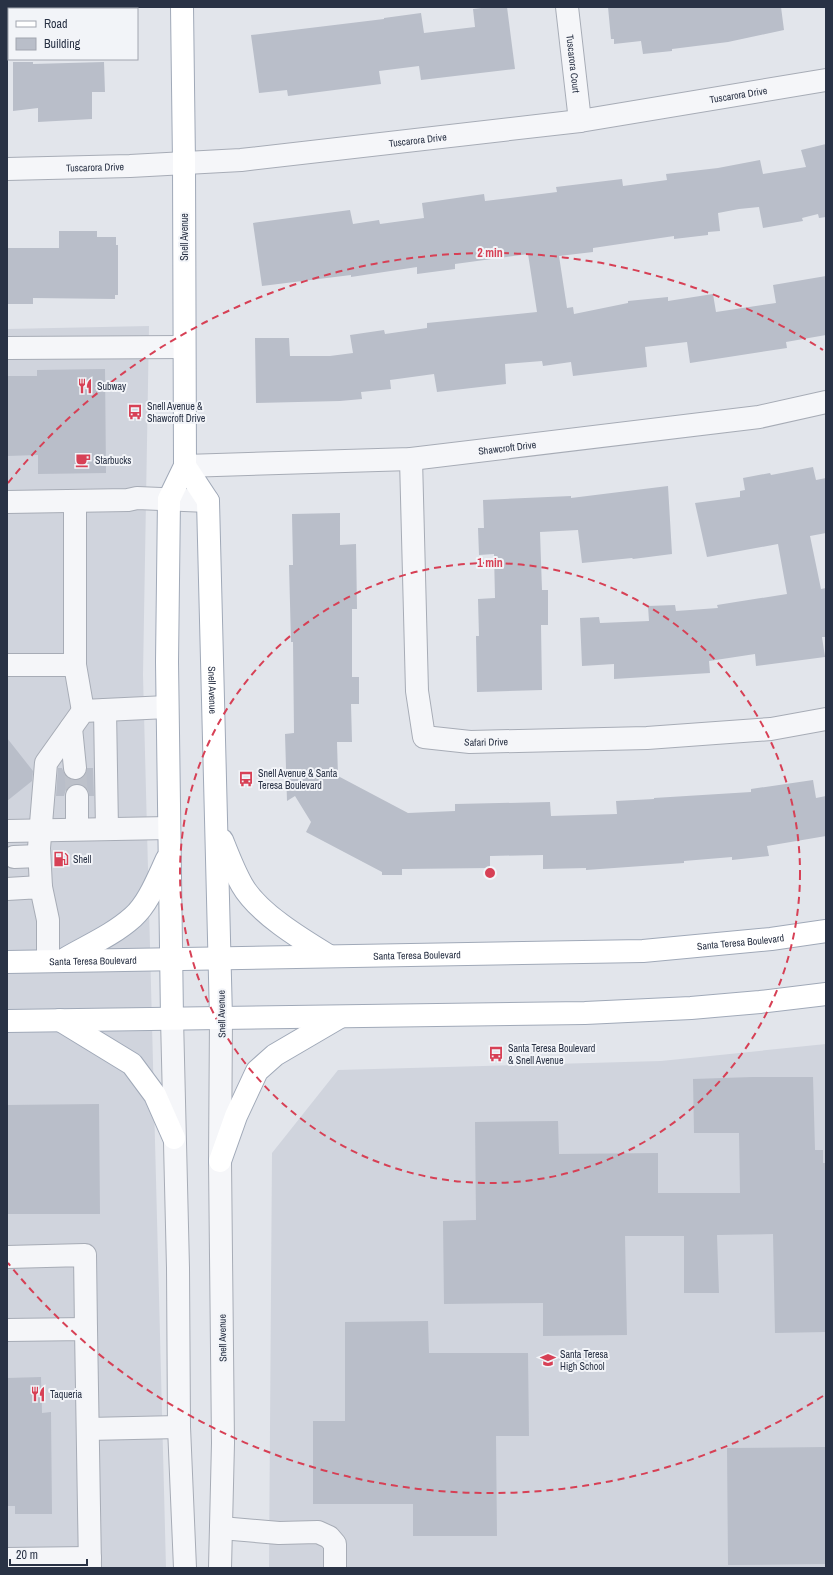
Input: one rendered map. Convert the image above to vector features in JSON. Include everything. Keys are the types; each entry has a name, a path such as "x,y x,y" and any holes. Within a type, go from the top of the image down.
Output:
{"main road":[{"name":"Snell Avenue","path":"172,1018 167,707 169,499 185,466 182,7"},
{"path":"185,466 208,501"},
{"name":"Snell Avenue","path":"208,501 220,958 220,1018"},
{"path":"216,823 229,859 242,886 260,907 296,936 329,956"},
{"path":"55,961 109,934 133,917 152,892 169,855"},
{"name":"Santa Teresa Boulevard","path":"7,962 643,951 772,939 826,931"},
{"path":"7,1021 600,1012 691,1008 826,994"},
{"path":"220,1161 236,1116 257,1071 275,1055 342,1017"},
{"path":"60,1020 132,1064 155,1095 174,1138"}],"street":[{"name":"Tuscarora Court","path":"567,7 580,121"},
{"name":"Tuscarora Drive","path":"7,168 130,166 241,160 580,121 826,80"},
{"path":"7,348 184,347"},
{"name":"Shawcroft Drive","path":"185,466 411,459 759,417 826,402"},
{"name":"Safari Drive","path":"411,459 418,691 424,737 470,742 647,738 772,729 826,719"},
{"path":"7,502 128,500 137,498 208,501"},
{"path":"75,501 76,768"},
{"path":"7,665 76,665"},
{"path":"55,961 42,887 39,856 46,763 77,720 105,710 167,707"},
{"path":"105,710 108,829"},
{"path":"77,796 77,829"},
{"path":"7,831 169,828"},
{"path":"14,857 39,856"},
{"path":"7,889 42,887"},
{"name":"Snell Avenue","path":"172,1018 178,1268 179,1427 185,1568"},
{"name":"Snell Avenue","path":"220,1018 223,1443 220,1568"},
{"path":"7,1257 85,1255 90,1563 7,1559"},
{"path":"7,1330 86,1329"},
{"path":"88,1429 179,1427"},
{"path":"220,1528 279,1533 318,1532 330,1536 335,1544 335,1568"}],"shaded area":[{"path":"149,326 143,675 166,1568 7,1568 7,329"},
{"name":"Santa Teresa High School","path":"826,1044 826,1568 269,1568 272,1153 338,1070 661,1061"}],"building":[{"path":"507,7 515,69 421,80 419,66 379,71 381,84 288,96 287,90 259,93 251,35 384,19 421,13 424,33 475,27 473,9"},
{"path":"608,7 781,7 784,30 728,42 643,54 641,41 614,44 614,39 611,39"},
{"path":"13,62 33,62 33,64 104,62 105,92 92,92 92,119 38,122 38,108 13,111"},
{"path":"826,144 826,217 819,218 818,214 802,218 803,221 763,228 759,207 739,209 718,213 720,231 708,232 708,235 674,239 674,236 593,248 593,252 559,256 567,308 573,307 574,314 628,303 628,301 668,297 668,301 713,294 716,312 776,303 773,285 826,276 826,335 786,342 787,348 690,363 687,342 645,347 647,367 573,376 571,362 543,366 542,361 505,364 506,384 437,392 434,374 390,380 391,389 361,392 362,399 256,403 255,338 289,338 290,356 330,356 353,353 350,335 384,330 385,334 427,328 427,323 537,312 528,254 455,264 455,269 417,274 417,267 351,277 351,275 262,286 253,223 350,210 353,224 379,220 380,224 424,218 422,203 484,194 485,201 557,192 556,187 622,179 623,186 667,180 666,174 718,168 760,160 763,174 806,167 801,150"},
{"path":"59,231 97,231 97,237 116,237 116,245 118,245 118,295 115,295 115,299 33,298 33,304 7,304 7,248 59,248"},
{"path":"105,369 106,473 38,474 38,455 7,456 7,376 37,376 37,370"},
{"path":"813,467 816,480 826,478 826,533 810,536 821,589 826,588 826,637 822,637 825,657 756,666 755,654 709,661 710,673 614,679 614,664 582,666 580,618 599,617 600,623 649,621 648,606 675,605 676,611 718,608 717,605 787,594 778,544 707,557 695,503 740,497 740,491 745,490 743,478 770,473 771,475"},
{"path":"668,486 672,554 582,563 578,530 540,532 542,590 548,590 548,625 541,625 542,690 477,692 476,636 479,636 478,599 495,598 494,554 479,555 478,528 484,528 483,500 571,496 571,498"},
{"path":"340,513 340,545 356,544 357,609 352,609 352,677 359,677 359,704 351,704 352,742 337,742 338,776 408,813 455,811 455,804 550,802 551,816 617,814 616,801 751,792 751,789 813,780 816,798 826,796 826,836 767,846 769,856 732,860 732,857 684,861 684,863 586,870 586,868 543,869 543,855 490,856 490,868 402,869 402,875 382,875 382,872 306,832 311,822 295,796 287,801 285,734 294,733 293,642 291,642 289,565 293,565 292,514"},
{"path":"7,738 33,771 32,781 7,801"},
{"path":"58,768 62,768 65,775 70,779 76,780 83,778 87,768 93,768 94,796 89,796 88,790 84,785 77,784 71,785 66,789 64,796 56,796"},
{"path":"813,1077 815,1150 823,1150 823,1163 826,1163 826,1332 775,1333 773,1234 717,1235 719,1293 684,1293 684,1236 625,1236 627,1335 543,1336 543,1303 444,1304 443,1221 476,1220 475,1122 558,1121 559,1154 658,1153 658,1193 740,1193 739,1133 694,1133 693,1079"},
{"path":"99,1104 100,1214 7,1214 7,1105"},
{"path":"428,1321 429,1353 528,1353 529,1436 496,1436 497,1536 413,1536 413,1504 313,1504 313,1421 345,1421 345,1322"},
{"path":"41,1377 42,1413 51,1412 52,1514 15,1514 15,1506 7,1506 7,1378"},
{"path":"826,1447 826,1564 728,1565 727,1448"}],"tunnel":[{"path":"75,768 77,796"}],"place":[{"name":"Subway","path":"85,386"},
{"name":"Snell Avenue & Shawcroft Drive","path":"135,412"},
{"name":"Starbucks","path":"83,460"},
{"name":"Snell Avenue & Santa Teresa Boulevard","path":"246,779"},
{"name":"Shell","path":"61,859"},
{"name":"Santa Teresa Boulevard & Snell Avenue","path":"496,1054"},
{"name":"Santa Teresa High School","path":"548,1360"},
{"name":"Taqueria","path":"38,1394"}]}
